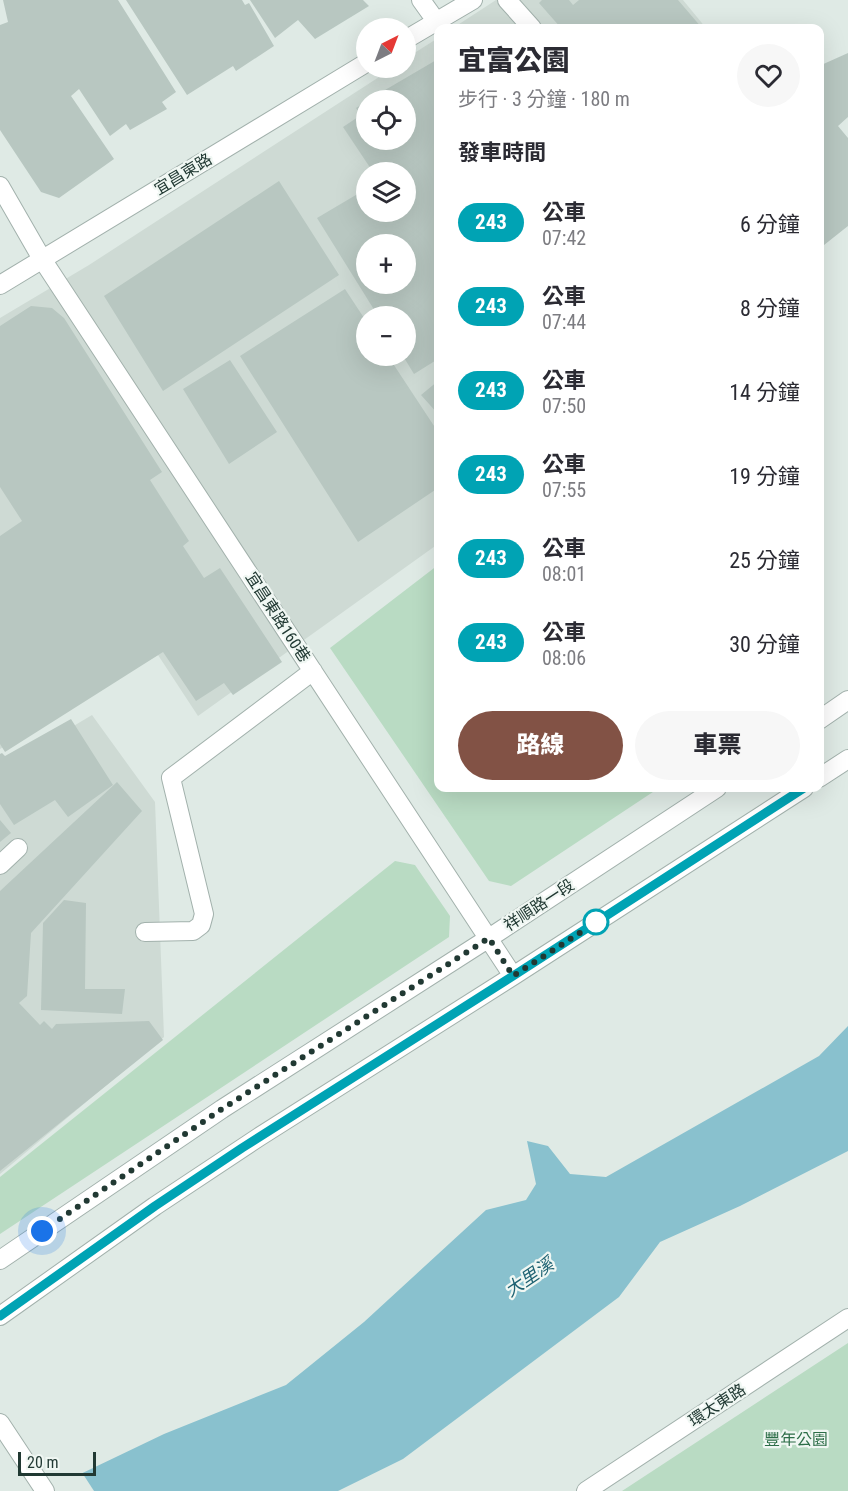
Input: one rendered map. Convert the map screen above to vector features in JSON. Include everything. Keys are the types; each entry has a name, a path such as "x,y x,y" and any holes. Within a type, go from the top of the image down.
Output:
{"street":[{"path":"421,0 436,21"},
{"path":"416,33 473,0"},
{"path":"507,0 528,24"},
{"name":"宜昌東路","path":"0,285 356,69"},
{"name":"宜昌東路160巷","path":"0,186 42,259 513,976"},
{"path":"145,932 193,931 201,925 204,914 171,778 313,671"},
{"path":"824,717 848,700"},
{"path":"824,775 848,759"},
{"name":"祥順路一段","path":"0,1260 222,1109 711,792"},
{"path":"0,1316 174,1193 798,792"},
{"path":"0,866 18,848"},
{"name":"環太東路","path":"586,1491 848,1318"},
{"path":"0,1423 45,1491"}],"shaded area":[{"path":"496,0 683,0 703,24 459,24"},
{"path":"434,41 434,547 198,716 158,655 0,749 0,318 89,265 356,92 356,150 416,150 416,90 359,90 378,78 416,78 416,52"},
{"path":"92,715 155,802 164,1037 0,1174 0,770"}],"green space":[{"path":"434,568 434,792 653,792 511,886 489,881 330,648"},
{"path":"395,861 415,865 450,916 449,937 0,1234 0,1177"},
{"name":"豐年公園","path":"848,1343 848,1491 622,1491"}],"water":[{"name":"大里溪","path":"848,1026 848,1151 740,1206 660,1242 619,1297 403,1459 338,1491 45,1491 164,1434 286,1385 364,1322 486,1210 526,1200 536,1184 527,1141 548,1146 570,1174 606,1177 819,1056"}],"pier":[{"path":"81,1471 94,1491 42,1491 44,1488"}],"building":[{"path":"3,0 118,0 176,92 162,102 167,109 130,130 126,124 110,136 79,89 71,96 114,159 59,198 41,192 0,130 0,25 8,22"},
{"path":"126,0 242,0 245,5 249,3 274,46 236,71 233,66 187,95"},
{"path":"250,0 363,0 369,6 315,39 298,20 275,38"},
{"path":"542,0 569,0 573,5 579,0 678,0 699,24 557,24 539,3"},
{"path":"848,53 848,117 838,126 848,138 848,226 824,245 824,64"},
{"path":"434,61 434,362 414,374 409,366 416,366 416,306 372,306 364,294 416,294 416,234 356,234 356,281 317,218 356,195 356,222 416,222 416,162 366,162 358,150 416,150 416,90 385,90 406,78 416,78 416,72"},
{"path":"356,118 356,146 343,127"},
{"path":"279,181 339,275 163,391 104,296"},
{"path":"345,289 356,306 356,366 395,366 434,426 434,491 358,542 240,356"},
{"path":"31,306 52,308 64,318 162,472 150,480 189,541 183,546 204,578 220,568 282,662 233,695 224,683 196,701 163,652 5,752 0,744 0,536 22,521 0,487 0,326"},
{"path":"230,360 277,432 229,464 183,389"},
{"path":"434,384 434,410 421,395"},
{"path":"71,719 113,785 68,817 55,800 14,825 0,804 0,754 5,756"},
{"path":"117,782 142,811 31,933 27,996 19,1003 40,1025 44,1021 52,1029 56,1024 149,1021 163,1040 0,1171 0,891"},
{"path":"0,820 11,833 0,842"},
{"path":"64,900 86,903 85,989 125,989 122,1014 41,1010 43,923"}],"bus line":[{"name":"243","path":"0,1316 155,1206 242,1148 798,792"}],"route":[{"path":"42,1231 222,1109 489,938 513,976 603,918 596,922"}]}
